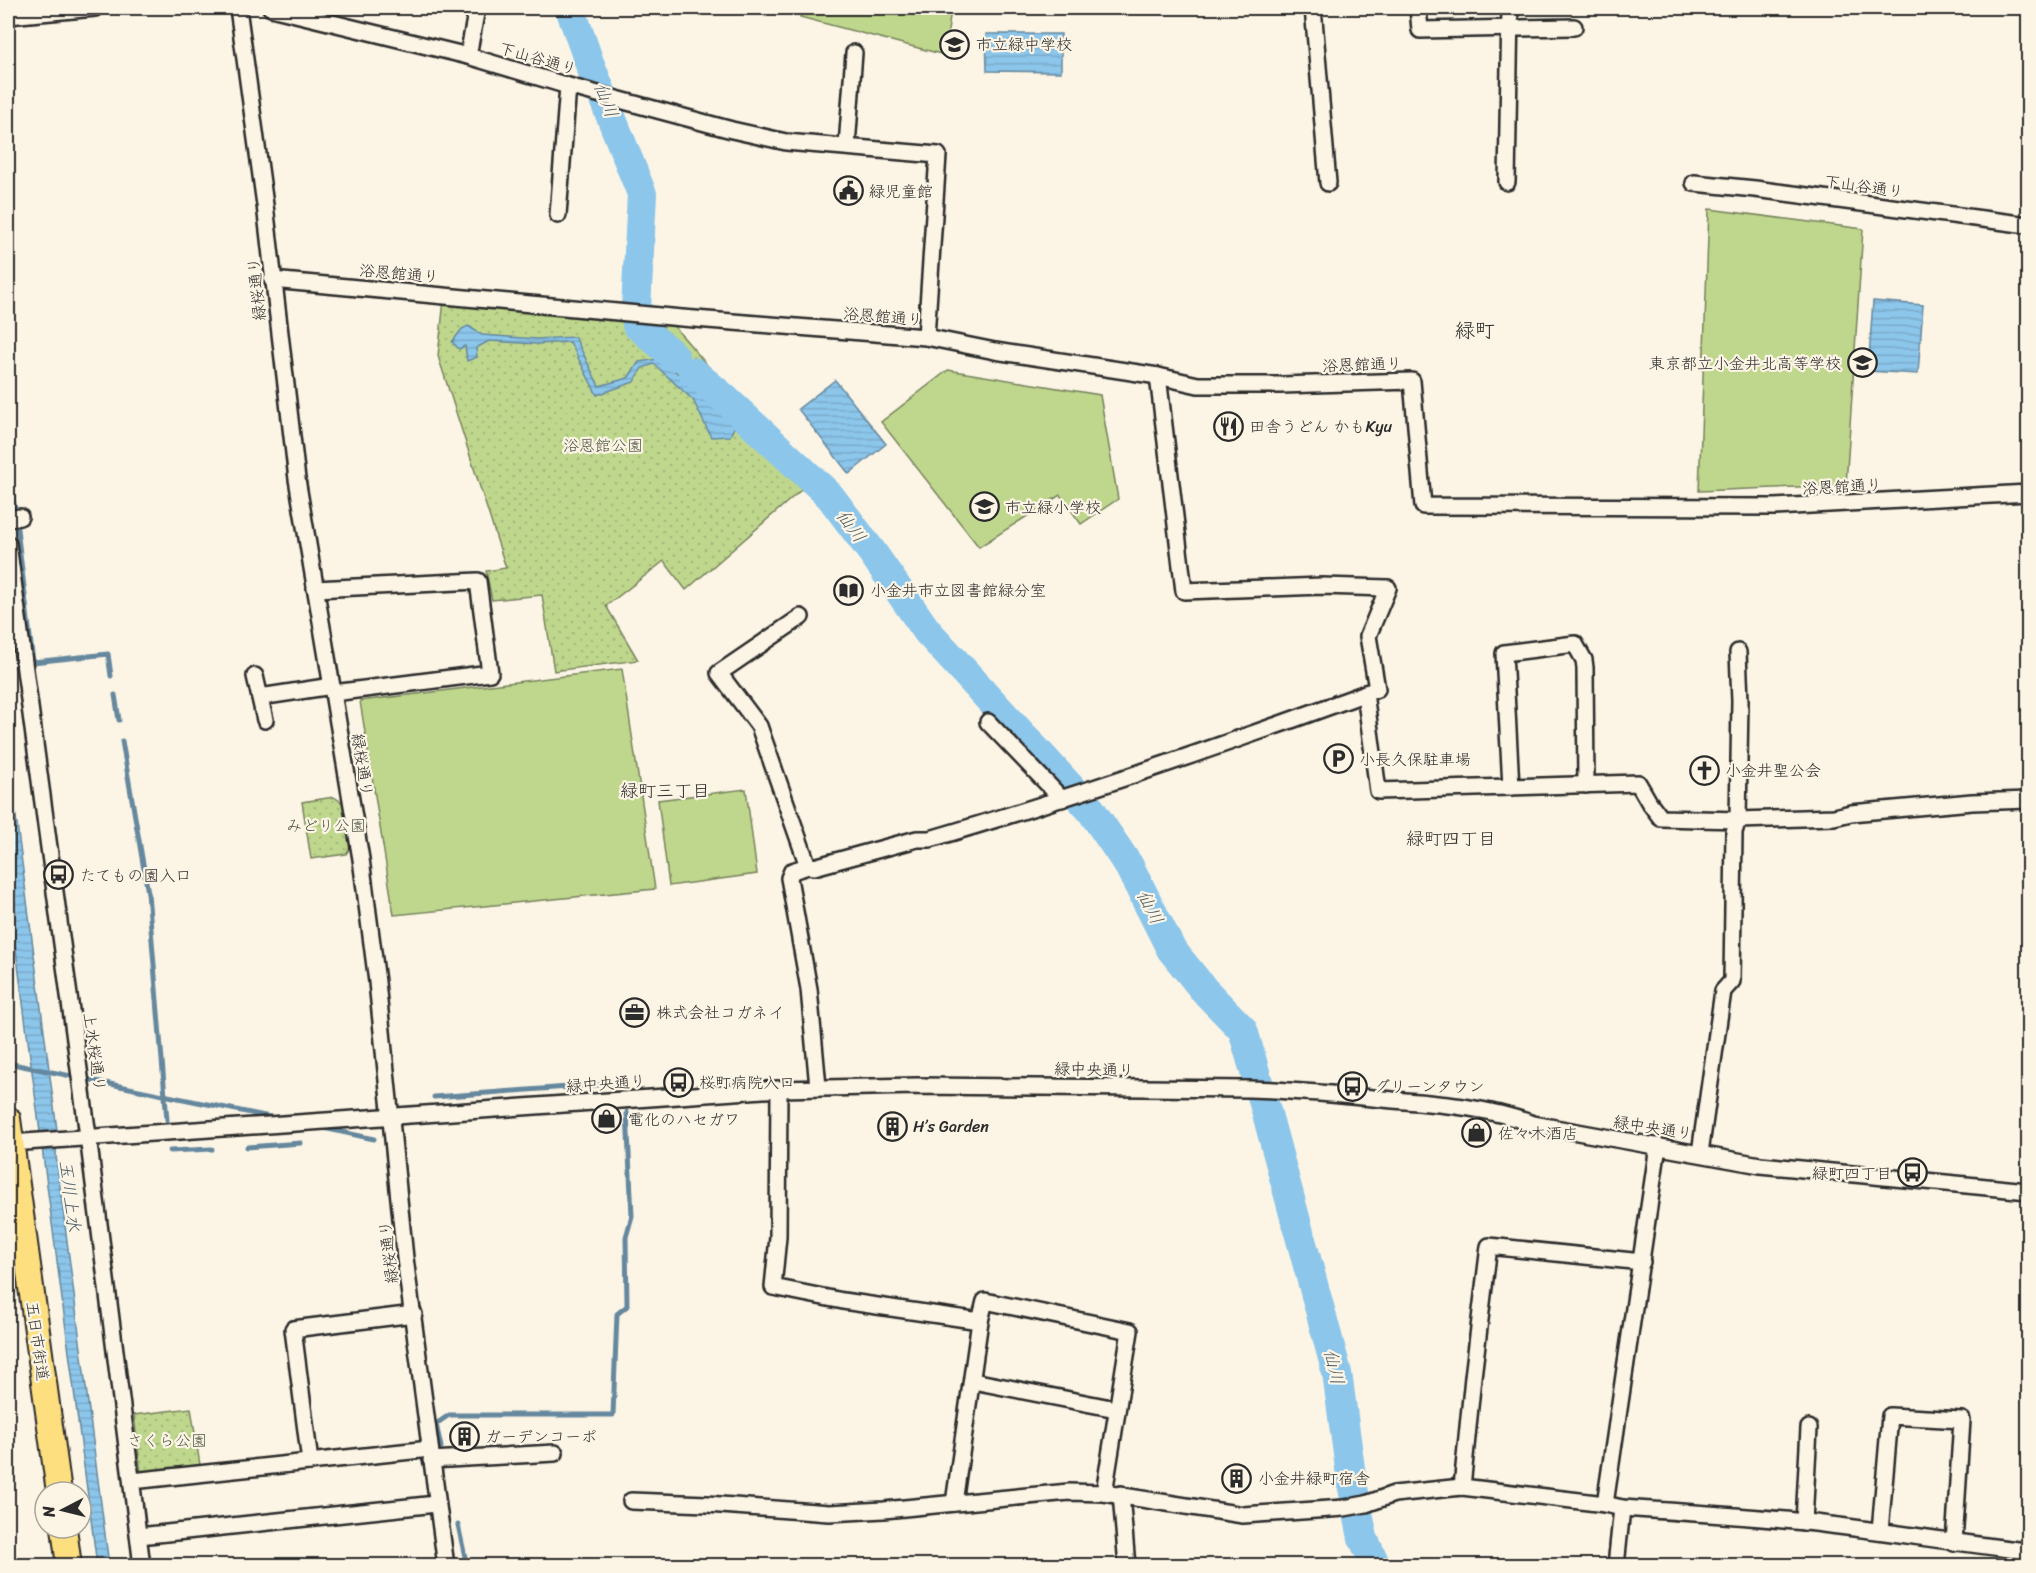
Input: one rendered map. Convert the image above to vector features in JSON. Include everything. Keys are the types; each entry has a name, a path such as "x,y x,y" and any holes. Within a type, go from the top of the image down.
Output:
{"main road":[{"name":"五日市街道","path":"13,1134 57,1480"},
{"path":"66,1540 69,1566"}],"street":[{"path":"8,16 95,8"},
{"name":"緑桜通り","path":"238,8 265,205 297,480 361,859 377,982 405,1258 446,1566"},
{"name":"下山谷通り","path":"271,8 468,56 568,86 732,130 786,142 938,155 926,337"},
{"path":"468,56 477,8"},
{"path":"1313,8 1328,183"},
{"path":"1418,8 1420,30 1574,27"},
{"path":"1507,182 1510,8"},
{"path":"847,146 854,53"},
{"path":"558,215 568,86"},
{"name":"下山谷通り","path":"1694,183 2028,225"},
{"name":"浴恩館通り","path":"272,280 661,316 926,337 995,351 1158,376 1198,385 1412,381 1424,506 1775,507 2028,493"},
{"path":"818,1087 809,989 789,878 792,871 917,839 930,839 1064,798 1377,689 1368,636 1388,588 1322,586 1184,591 1158,376"},
{"name":"上水桜通り","path":"8,544 81,1137 132,1481 142,1566"},
{"path":"260,697 490,673 478,581 315,589"},
{"path":"801,617 719,673 759,726 808,866"},
{"path":"1511,788 1504,653 1575,644 1584,660 1585,668 1586,785"},
{"path":"1700,1153 1723,991 1732,981 1734,832 1738,820 1740,701 1738,652"},
{"path":"255,676 265,720"},
{"path":"1365,693 1378,791 1638,783 1661,818 1738,820 1834,817 1851,813 1972,802 2028,800"},
{"path":"988,722 1064,798"},
{"name":"緑中央通り","path":"13,1134 81,1137 818,1087 1249,1089 1463,1107 1505,1113 1533,1124 1760,1165 2028,1191"},
{"path":"779,1089 778,1238 773,1287 980,1321"},
{"path":"1605,1504 1658,1146"},
{"path":"1462,1487 1488,1246 1642,1263"},
{"path":"954,1503 980,1321 985,1301 1130,1331 1104,1492"},
{"path":"310,1462 293,1329 414,1314"},
{"path":"973,1381 1116,1409"},
{"path":"1880,1531 1890,1416 1962,1420 1954,1543"},
{"path":"1804,1522 1809,1428"},
{"path":"132,1481 310,1462 430,1454 555,1453"},
{"path":"631,1501 829,1513 1069,1492 1104,1492 1243,1515 1344,1508 1366,1504 1394,1494 1462,1487 1622,1508 1804,1522 2028,1551"},
{"path":"1120,1494 1127,1566"},
{"path":"139,1536 436,1504"},
{"path":"1616,1566 1622,1508"}],"green space":[{"path":"803,8 951,8 945,55 800,17"},
{"path":"1709,209 1863,229 1846,485 1699,491"},
{"name":"浴恩館公園","path":"444,300 668,319 808,484 686,590 664,561 606,606 638,660 554,671 542,595 492,600 486,571 506,568 438,356"},
{"path":"948,370 1100,395 1118,499 1081,524 1060,495 979,547 881,422"},
{"path":"622,669 655,889 394,915 360,701"},
{"path":"746,789 757,874 669,886 658,800"},
{"name":"みどり公園","path":"334,797 343,803 351,846 346,854 311,859 302,802"},
{"name":"さくら公園","path":"191,1408 200,1465 141,1473 134,1415"}],"water":[{"path":"986,34 1061,34 1061,72 987,71"},
{"path":"1873,301 1923,305 1918,374 1868,371"},
{"path":"468,326 482,335 537,339 575,337 599,386 628,378 639,362 658,359 739,417 730,436 711,437 693,400 654,364 642,368 634,382 597,395 570,342 537,344 489,341 476,348 477,357 467,361 465,346 459,349 452,342 462,329"},
{"path":"835,380 886,444 849,474 798,409"},
{"path":"8,756 57,1130 56,1156 109,1565 97,1565 93,1535 93,1480 86,1480 8,889"}],"waterway":[{"name":"仙川","path":"570,8 642,194 637,325 674,356"},
{"name":"仙川","path":"693,372 830,496 927,631 1091,810 1129,866 1171,949 1204,990 1243,1030 1337,1373 1352,1483 1363,1538 1376,1566"},
{"path":"8,454 33,662 108,654 111,676"},
{"path":"115,695 119,720"},
{"path":"122,741 148,893 167,1120"},
{"path":"8,1063 275,1118"},
{"path":"434,1097 622,1083"},
{"path":"441,1447 436,1424 449,1415 613,1415 617,1314 627,1306 626,1237 632,1216 627,1112"},
{"path":"319,1127 374,1139"},
{"path":"247,1147 301,1143"},
{"path":"170,1151 212,1149"},
{"path":"458,1525 467,1566"}],"place":[{"name":"市立緑中学校","path":"955,44"},
{"name":"緑児童館","path":"848,191"},
{"name":"東京都立小金井北高等学校","path":"1862,363"},
{"name":"田舎うどん かもKyu","path":"1228,426"},
{"name":"市立緑小学校","path":"984,507"},
{"name":"小金井市立図書館緑分室","path":"849,590"},
{"name":"小長久保駐車場","path":"1338,759"},
{"name":"小金井聖公会","path":"1704,770"},
{"name":"たてもの園入口","path":"59,875"},
{"name":"株式会社コガネイ","path":"635,1012"},
{"name":"桜町病院入口","path":"678,1082"},
{"name":"グリーンタウン","path":"1353,1086"},
{"name":"電化のハセガワ","path":"607,1119"},
{"name":"H’s Garden","path":"892,1126"},
{"name":"佐々木酒店","path":"1477,1133"},
{"name":"緑町四丁目","path":"1913,1173"},
{"name":"ガーデンコーポ","path":"464,1436"},
{"name":"小金井緑町宿舎","path":"1237,1478"}],"district":[{"name":"緑町","path":"1475,330"},
{"name":"緑町三丁目","path":"665,791"},
{"name":"緑町四丁目","path":"1451,839"}],"water label":[{"name":"玉川上水","path":"70,1196"}]}
